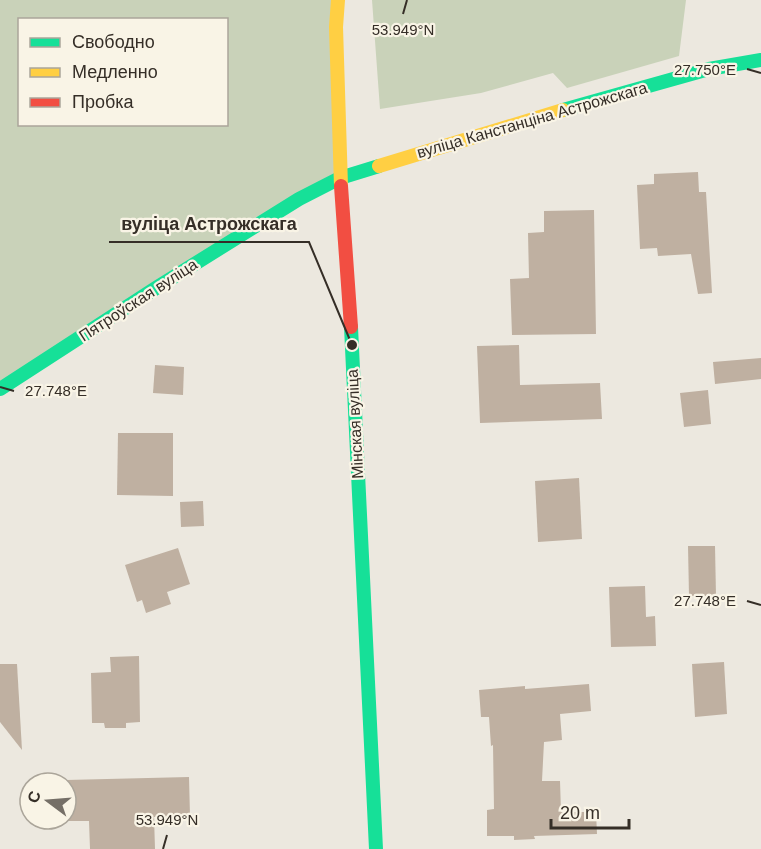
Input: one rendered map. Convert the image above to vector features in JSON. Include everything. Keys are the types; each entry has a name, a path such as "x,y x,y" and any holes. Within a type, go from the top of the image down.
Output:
{"main road":[{"name":"Мінская вуліца","path":"338,0 336,27 340,178 351,333 376,849"},
{"name":"вуліца Канстанціна Астрожскага","path":"340,178 584,103 709,69 761,60"},
{"name":"Пятроўская вуліца","path":"0,389 299,199 340,178"}],"green space":[{"path":"0,0 338,0 340,178 0,389"},
{"path":"372,0 686,0 679,56 567,88 553,73 481,93 380,109"}],"building":[{"path":"698,172 699,192 706,192 712,293 698,294 691,254 658,256 657,248 640,249 637,185 654,184 654,174"},
{"path":"594,210 596,334 512,335 510,279 529,278 528,233 544,232 544,211"},
{"path":"519,345 520,385 600,383 602,419 480,423 477,346"},
{"path":"761,358 761,379 715,384 713,362"},
{"path":"155,365 184,367 183,395 153,393"},
{"path":"708,390 711,424 684,427 680,393"},
{"path":"118,433 173,433 173,496 117,495"},
{"path":"579,478 582,539 538,542 535,481"},
{"path":"203,501 204,526 181,527 180,502"},
{"path":"688,546 715,546 716,596 689,596"},
{"path":"178,548 190,584 167,592 171,604 146,613 142,600 137,602 125,565"},
{"path":"645,586 646,617 655,616 656,646 611,647 609,587"},
{"path":"139,656 140,722 126,723 126,728 105,728 104,723 92,723 91,673 111,672 110,657"},
{"path":"724,662 727,714 695,717 692,664"},
{"path":"0,664 17,664 22,750 0,722"},
{"path":"589,684 591,711 560,714 562,740 544,742 542,781 560,781 561,812 596,812 597,834 534,836 535,839 514,840 514,836 487,836 487,810 494,809 493,745 491,746 489,717 481,717 479,690"},
{"path":"189,777 190,816 154,817 155,849 90,849 89,821 78,821 78,780"}],"traffic: fast":[{"path":"563,110 709,69 761,60"},
{"path":"0,389 299,199 340,178 379,166"},
{"path":"351,327 376,849"}],"traffic: slow":[{"path":"338,0 336,27 341,186"},
{"path":"379,166 563,110"}],"traffic: jam":[{"path":"341,186 351,327"}],"place":[{"name":"вуліца Астрожскага","path":"352,345"}]}
